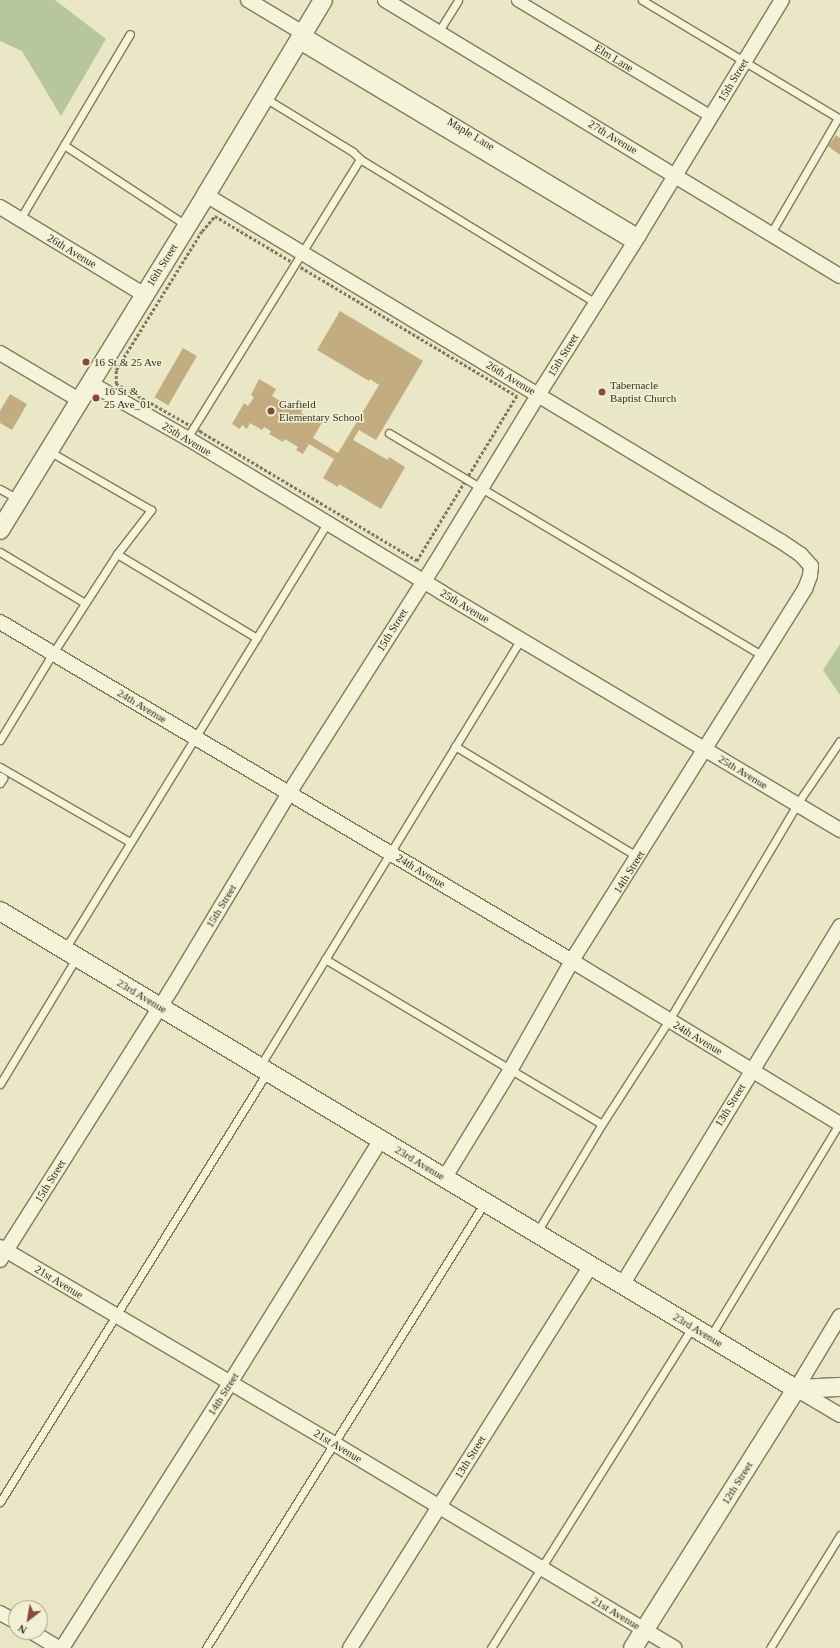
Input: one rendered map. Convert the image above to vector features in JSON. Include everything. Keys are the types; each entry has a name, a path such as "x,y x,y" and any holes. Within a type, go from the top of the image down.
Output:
{"street":[{"path":"248,0 300,37"},
{"name":"16th Street","path":"0,530 143,294 206,195 323,0"},
{"name":"27th Avenue","path":"385,0 676,175 840,276"},
{"name":"Elm Lane","path":"517,0 711,116"},
{"name":"15th Street","path":"2,1253 160,1006 289,793 636,240 782,0"},
{"name":"Maple Lane","path":"300,37 636,240"},
{"name":"26th Avenue","path":"206,195 298,257 538,395 782,542 801,554 811,566"},
{"name":"26th Avenue","path":"0,207 143,294"},
{"path":"0,353 79,400"},
{"name":"25th Avenue","path":"90,383 190,433 423,581 840,830"},
{"name":"14th Street","path":"445,1178 511,1069 572,962 805,590 810,576 811,566"},
{"name":"24th Avenue","path":"0,622 390,853 840,1123"},
{"name":"23rd Avenue","path":"0,911 840,1415"},
{"name":"13th Street","path":"622,1285 751,1070 840,926"},
{"name":"14th Street","path":"62,1648 230,1384 381,1139"},
{"name":"21st Avenue","path":"2,1253 115,1315 230,1384 335,1444 674,1648"},
{"name":"13th Street","path":"350,1648 591,1265"},
{"name":"12th Street","path":"633,1648 796,1389 840,1316"},
{"path":"796,1389 840,1388"},
{"path":"46,1640 59,1648"}],"lane":[{"path":"439,32 458,0"},
{"path":"642,0 839,119 771,233"},
{"path":"20,219 130,34"},
{"path":"265,98 354,152 360,159 596,303"},
{"path":"64,145 186,225"},
{"path":"190,433 360,159"},
{"path":"389,433 763,656"},
{"path":"0,740 53,653 117,554 151,510 49,451"},
{"path":"0,488 18,500"},
{"path":"0,1084 130,842 328,522"},
{"path":"0,552 85,603"},
{"path":"117,554 257,638"},
{"path":"0,1502 264,1069 325,959 522,639"},
{"path":"537,1233 602,1124 669,1020 797,804 840,741"},
{"path":"456,746 639,857"},
{"path":"0,766 130,842"},
{"path":"0,776 3,778 0,783"},
{"path":"325,959 602,1124"},
{"path":"710,1337 840,1123"},
{"path":"206,1648 485,1202"},
{"path":"491,1648 693,1326"},
{"path":"770,1648 840,1535"}],"path":[{"path":"417,561 190,433 116,384 116,370 212,218 215,216 298,257 518,396"}],"green space":[{"path":"0,0 55,0 106,39 61,116 22,51 0,41"},
{"path":"840,644 840,695 823,670"}],"building":[{"path":"836,135 840,138 840,155 828,146"},
{"name":"Garfield Elementary School","path":"340,311 423,361 376,440 359,430 353,440 388,460 389,457 405,467 381,509 339,484 338,487 323,478 334,459 309,444 303,454 296,450 298,447 285,439 283,442 269,434 271,431 264,427 262,430 250,423 247,429 242,425 240,429 232,424 244,403 248,406 254,397 251,395 259,379 276,389 272,396 287,405 289,401 303,409 301,413 314,420 316,417 323,421 313,438 338,453 379,385 370,379 369,381 317,350"},
{"path":"183,348 197,356 168,405 154,397"},
{"path":"10,394 27,404 12,430 0,423 0,411"}],"place":[{"name":"16 St & 25 Ave","path":"86,362"},
{"name":"Tabernacle Baptist Church","path":"602,392"},
{"name":"16 St & 25 Ave_01","path":"96,398"},
{"name":"Garfield Elementary School","path":"271,411"}]}
